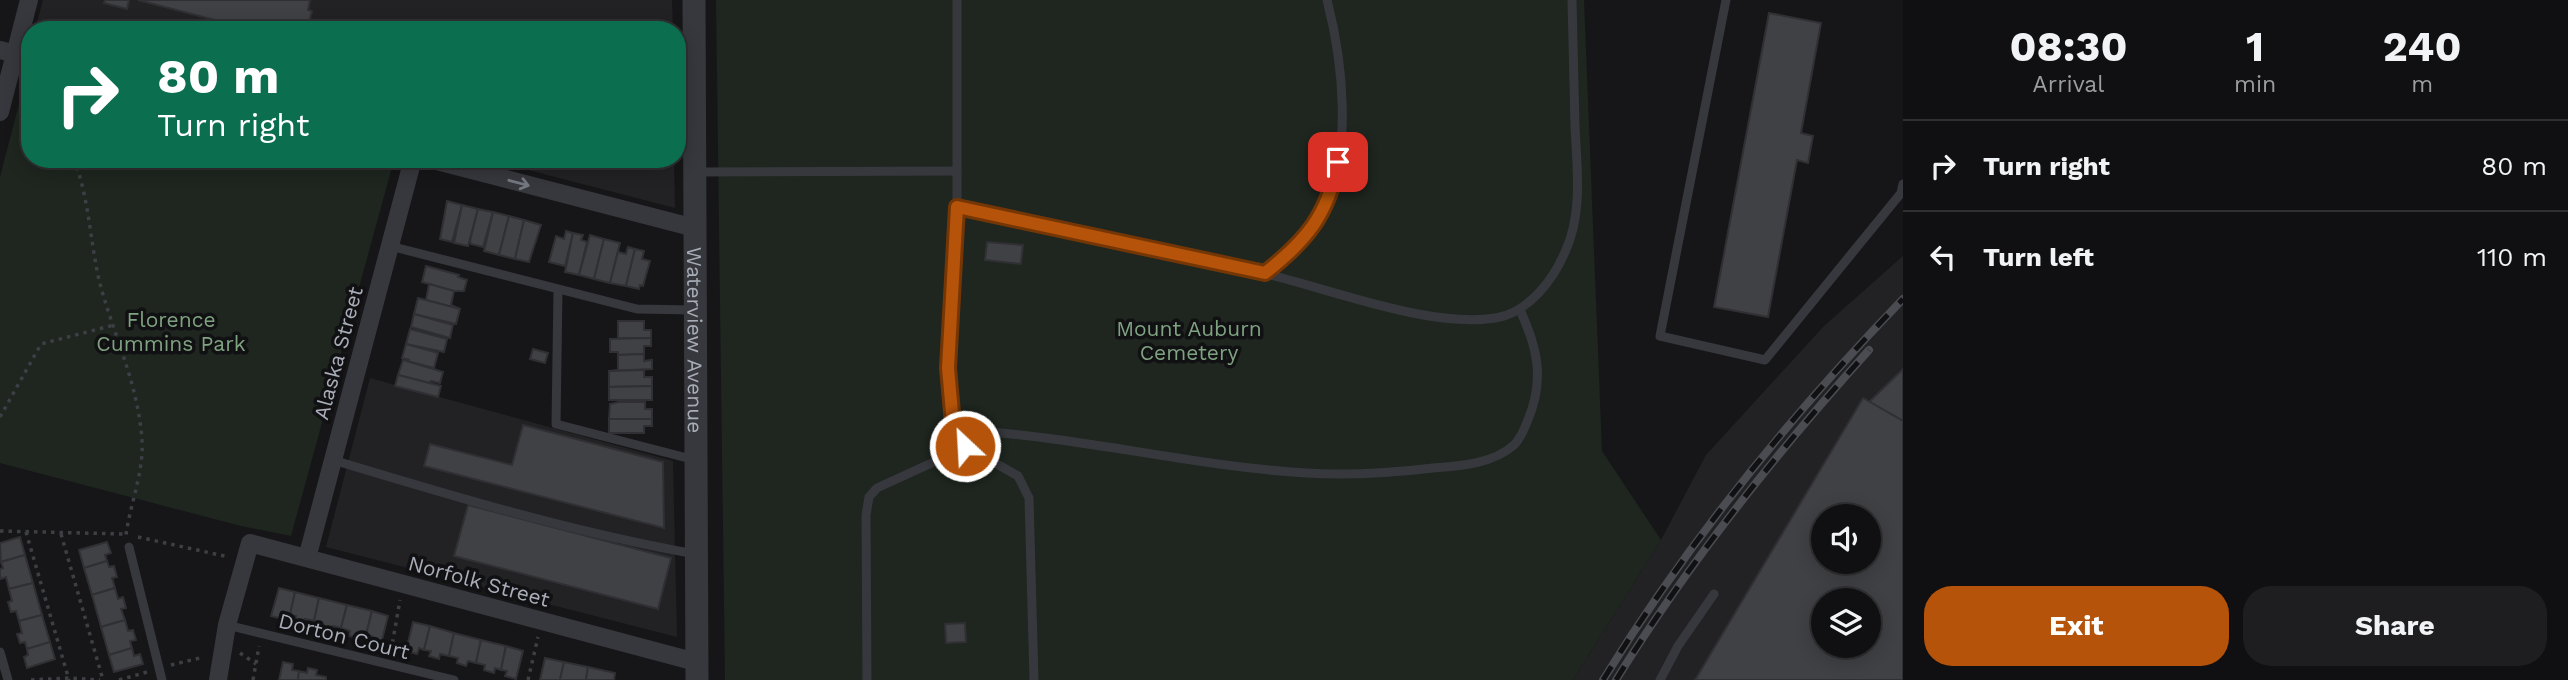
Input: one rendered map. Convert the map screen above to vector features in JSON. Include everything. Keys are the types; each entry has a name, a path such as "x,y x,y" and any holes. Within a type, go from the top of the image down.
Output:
{"street":[{"path":"24,21 29,0"},
{"name":"Waterview Avenue","path":"694,0 696,671"},
{"path":"0,112 21,31"},
{"name":"Alaska Street","path":"307,558 410,168"},
{"path":"464,168 695,228"},
{"name":"Norfolk Street","path":"227,625 250,543 542,621 696,671"},
{"path":"218,680 227,625"}],"lane":[{"path":"867,680 866,515 869,497 877,488 936,461 943,454 953,431 948,368 957,207 957,0"},
{"path":"1265,273 1309,233 1323,212 1334,183 1342,141 1340,84 1336,33 1327,0"},
{"path":"957,207 1265,273 1419,314 1482,320 1503,317 1520,310 1550,279 1566,252 1575,224 1577,191 1572,0"},
{"path":"1726,0 1660,336 1765,360 1901,193 1903,184"},
{"path":"695,172 957,171"},
{"path":"390,246 637,309 695,310"},
{"path":"558,290 555,424 696,461"},
{"path":"953,431 1052,439 1230,465 1308,473 1379,474 1462,465 1490,458 1513,445 1523,432 1537,400 1538,372 1531,335 1520,310"},
{"path":"953,431 965,446 1018,476 1029,498 1034,680"},
{"path":"333,460 485,505 601,535 696,555"},
{"path":"129,547 162,680"},
{"path":"1660,680 1678,646 1714,594"},
{"name":"Dorton Court","path":"227,625 454,680"},
{"path":"0,652 8,680"}],"path":[{"path":"77,168 85,196 100,282 130,370 142,443 136,491 126,534 129,547"},
{"path":"0,418 41,344 114,325"},
{"path":"26,532 69,679"},
{"path":"31,680 101,680 61,533"},
{"path":"389,664 403,584"},
{"path":"528,680 542,621"},
{"path":"253,680 261,634"}],"shaded area":[{"path":"43,0 672,0 673,21 37,21"},
{"path":"521,168 674,168 675,208"},
{"path":"1903,256 1903,680 1573,680 1661,540 1706,455 1824,326"},
{"path":"370,378 673,461 677,637 326,547"}],"green space":[{"name":"Mount Auburn Cemetery","path":"716,0 1584,0 1602,451 1661,540 1573,680 725,680"},
{"name":"Florence Cummins Park","path":"21,96 21,168 392,168 291,536 241,526 0,463 0,177"}],"building":[{"path":"105,0 129,0 127,9 104,3"},
{"path":"138,0 310,0 308,10 312,11 310,21 218,21"},
{"path":"1769,13 1821,23 1801,133 1813,136 1808,163 1797,160 1768,317 1714,307"},
{"path":"447,201 462,205 452,242 440,239"},
{"path":"462,205 478,209 468,246 454,243"},
{"path":"478,209 493,212 483,247 471,244 470,241"},
{"path":"493,212 509,216 499,255 484,251"},
{"path":"509,216 524,220 515,259 499,255"},
{"path":"524,220 541,225 529,262 515,259"},
{"path":"566,231 573,233 565,266 549,262 556,236 564,239"},
{"path":"573,233 583,235 581,240 587,242 579,275 565,272"},
{"path":"590,235 604,239 594,279 579,275"},
{"path":"604,239 620,243 610,283 594,279"},
{"path":"987,242 1023,245 1021,264 985,260"},
{"path":"628,247 635,249 626,286 610,283 618,252 626,254"},
{"path":"635,249 644,251 642,259 650,261 643,286 640,285 639,289 626,286"},
{"path":"426,266 459,275 458,277 467,280 464,291 422,282"},
{"path":"429,284 454,291 451,305 460,309 426,300"},
{"path":"418,298 460,309 456,324 414,314"},
{"path":"414,314 453,325 450,338 411,327"},
{"path":"618,321 644,321 644,330 651,330 651,338 618,338"},
{"path":"410,329 447,339 444,352 406,344"},
{"path":"651,338 651,346 644,346 644,354 618,355 618,352 610,352 610,339"},
{"path":"406,344 438,353 434,368 403,360 410,360 402,358"},
{"path":"533,349 548,353 545,363 530,359"},
{"path":"644,354 644,361 652,360 652,369 609,371 618,370 618,355"},
{"path":"403,360 443,372 440,383 398,375"},
{"path":"1903,369 1903,421 1869,402"},
{"path":"644,370 644,377 652,377 652,386 609,387 609,371"},
{"path":"398,375 441,386 438,397 395,386"},
{"path":"652,386 652,400 609,400 609,387"},
{"path":"1863,398 1903,421 1903,680 1695,680"},
{"path":"645,402 645,409 652,409 652,419 609,419 610,404"},
{"path":"609,419 652,419 652,426 644,426 644,433 609,433"},
{"path":"523,425 663,462 664,528 424,466 430,444 512,465"},
{"path":"468,505 671,558 658,609 454,556"},
{"path":"20,537 25,555 1,562 0,543"},
{"path":"107,542 111,553 105,555 107,561 84,568 79,550"},
{"path":"25,555 33,583 9,589 6,577 1,579 0,576 0,569 3,568 1,562"},
{"path":"107,561 109,567 114,566 117,577 112,578 115,588 92,595 84,568"},
{"path":"33,583 42,615 19,621 16,611 11,612 8,602 12,601 9,589"},
{"path":"115,588 118,599 123,597 126,608 121,609 125,620 101,627 92,595"},
{"path":"279,588 295,592 290,615 284,613 283,619 271,616"},
{"path":"295,592 319,598 314,621 305,619 304,624 295,622 296,616 290,615"},
{"path":"319,598 347,605 341,628 333,626 331,631 322,629 323,623 314,621"},
{"path":"347,605 372,611 366,635 360,633 359,638 349,636 350,631 341,628"},
{"path":"372,611 388,616 381,644 371,641 372,636 366,635"},
{"path":"42,615 50,642 27,649 25,642 20,643 17,634 22,633 19,621"},
{"path":"125,620 128,631 133,630 136,640 130,641 132,648 109,655 101,627"},
{"path":"413,622 430,626 424,650 419,648 417,654 406,651"},
{"path":"965,623 966,642 946,643 945,624"},
{"path":"430,626 454,633 449,656 440,654 439,659 429,656 431,651 424,650"},
{"path":"454,633 481,640 476,663 468,661 466,666 457,663 458,658 449,656"},
{"path":"481,640 506,646 501,670 495,668 494,673 484,670 485,665 476,663"},
{"path":"50,642 55,659 27,668 24,657 28,655 27,649"},
{"path":"506,646 523,651 516,679 505,676 507,671 501,670"},
{"path":"132,648 134,656 140,654 143,664 114,672 109,655"},
{"path":"545,658 564,662 560,680 540,680"},
{"path":"283,662 293,664 292,670 299,671 298,680 279,680"},
{"path":"564,662 588,667 586,680 560,680"},
{"path":"588,667 615,673 614,680 586,680"},
{"path":"308,668 317,670 316,675 326,677 326,680 298,680 299,671 307,673"}],"railway":[{"path":"1603,680 1670,579 1742,482 1820,388 1903,299"},
{"path":"1616,680 1673,593 1735,509 1800,428 1869,350"}],"route":[{"path":"965,446 954,435 948,368 957,207 1265,273 1309,233 1323,212 1334,183 1338,162"}]}
